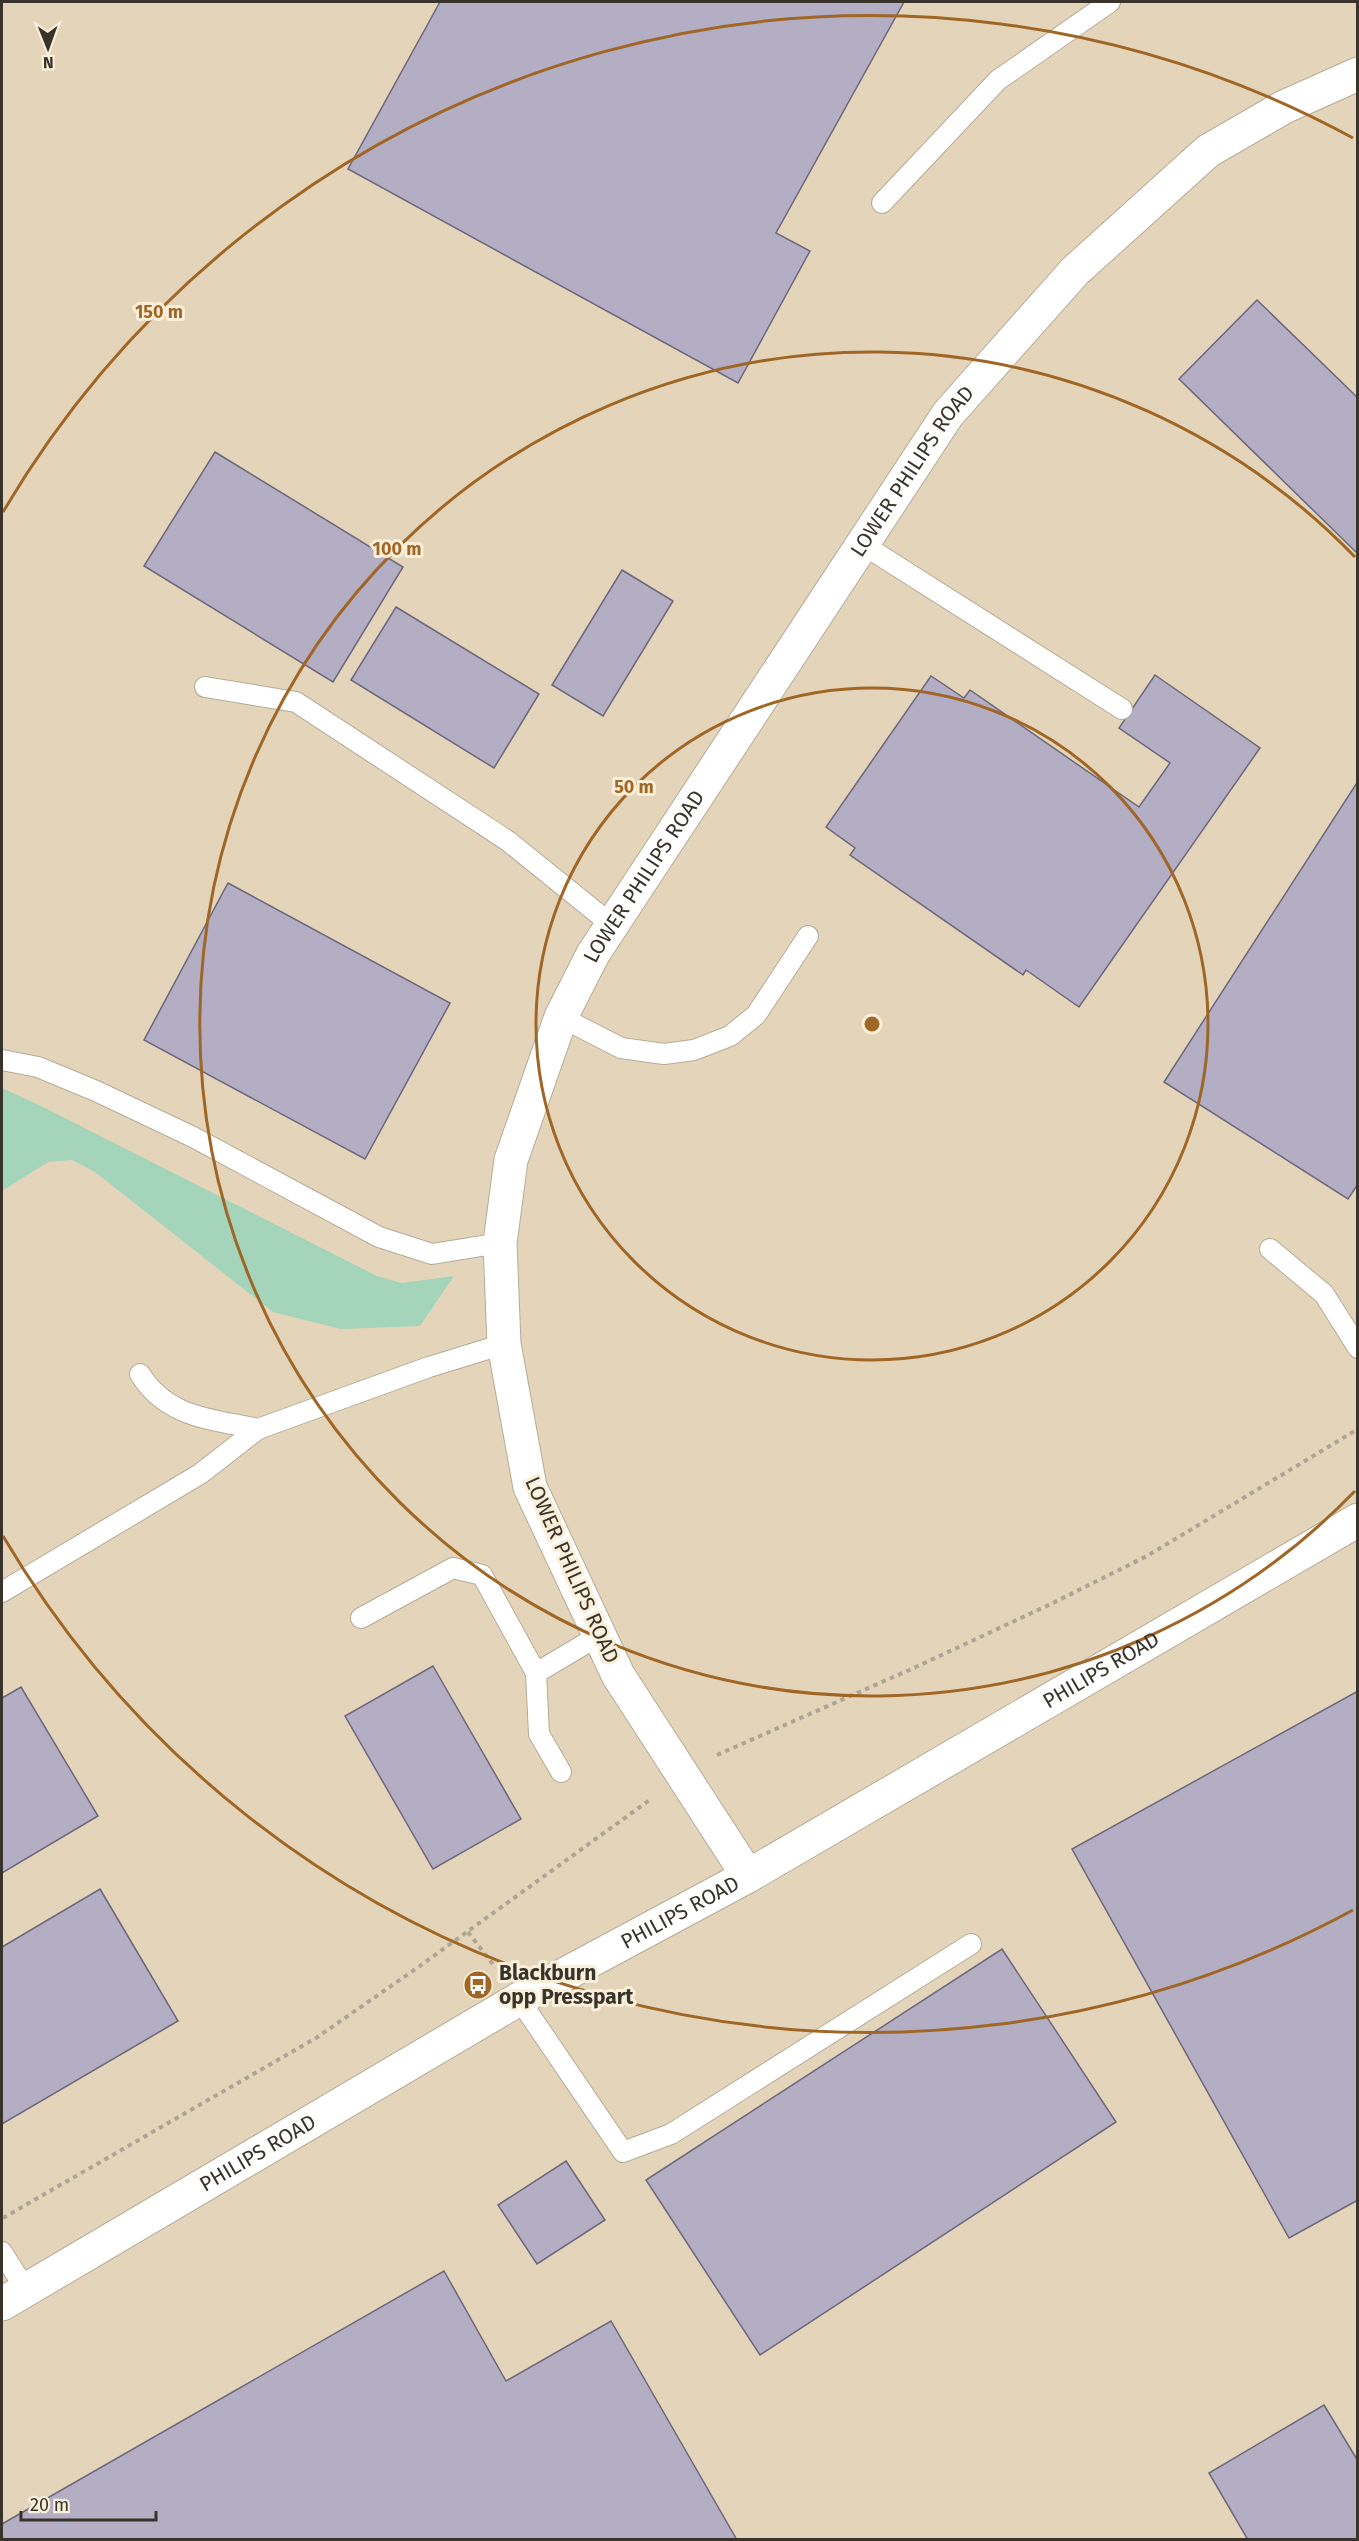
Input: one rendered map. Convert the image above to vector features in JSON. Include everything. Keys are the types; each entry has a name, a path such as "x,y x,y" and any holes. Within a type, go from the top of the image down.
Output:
{"street":[{"name":"LOWER PHILIPS ROAD","path":"748,1876 618,1676 530,1487 504,1344 500,1243 511,1160 561,1017 593,954 948,414 1075,271 1209,151 1284,107 1358,75"},
{"name":"PHILIPS ROAD","path":"14,2297 519,1999 748,1876 1358,1520"}],"lane":[{"path":"882,203 998,80 1110,2"},
{"path":"862,544 1122,709"},
{"path":"205,687 296,702 508,841 612,925"},
{"path":"561,1017 621,1048 664,1054 694,1050 730,1036 756,1015 808,936"},
{"path":"2,1060 38,1067 96,1091 193,1137 379,1237 432,1254 500,1243"},
{"path":"1270,1249 1324,1294 1358,1348"},
{"path":"2,1592 201,1474 258,1429 429,1367 504,1344"},
{"path":"140,1374 150,1390 187,1414 258,1429"},
{"path":"361,1618 453,1568 482,1575 536,1673 539,1734 561,1772"},
{"path":"536,1673 600,1635"},
{"path":"519,1999 623,2152 671,2134 971,1944"},
{"path":"2,2252 14,2297"}],"path":[{"path":"713,1757 1053,1604 1147,1556 1358,1429"},
{"path":"2,2219 316,2038 659,1793"}],"shaded area":[{"path":"2,2 1357,2 1357,2539 2,2539"}],"green space":[{"path":"2,1088 377,1276 402,1283 454,1276 420,1326 341,1329 273,1312 95,1172 72,1160 48,1162 2,1191"}],"building":[{"path":"440,2 904,2 776,233 810,251 738,383 348,169"},
{"path":"1257,300 1358,398 1358,554 1179,379"},
{"path":"215,452 403,567 333,682 144,566"},
{"path":"622,570 673,601 603,716 552,685"},
{"path":"396,607 539,694 494,768 351,680"},
{"path":"1155,675 1260,748 1079,1007 1026,970 1023,975 850,855 855,848 826,827 931,676 964,698 970,690 1139,807 1170,763 1119,728"},
{"path":"1358,781 1358,1184 1348,1199 1164,1082"},
{"path":"228,883 450,1003 365,1159 144,1040"},
{"path":"433,1666 521,1819 433,1869 345,1716"},
{"path":"21,1687 98,1816 2,1873 2,1698"},
{"path":"1358,1691 1358,2200 1289,2238 1072,1849"},
{"path":"100,1889 178,2021 2,2124 2,1947"},
{"path":"1002,1949 1116,2122 760,2355 646,2180"},
{"path":"566,2161 605,2220 537,2264 498,2205"},
{"path":"444,2271 506,2381 611,2321 737,2540 2,2540 2,2524"},
{"path":"1324,2405 1358,2461 1358,2540 1248,2540 1209,2473"}],"place":[{"name":"Blackburn opp Presspart","path":"478,1985"}]}
